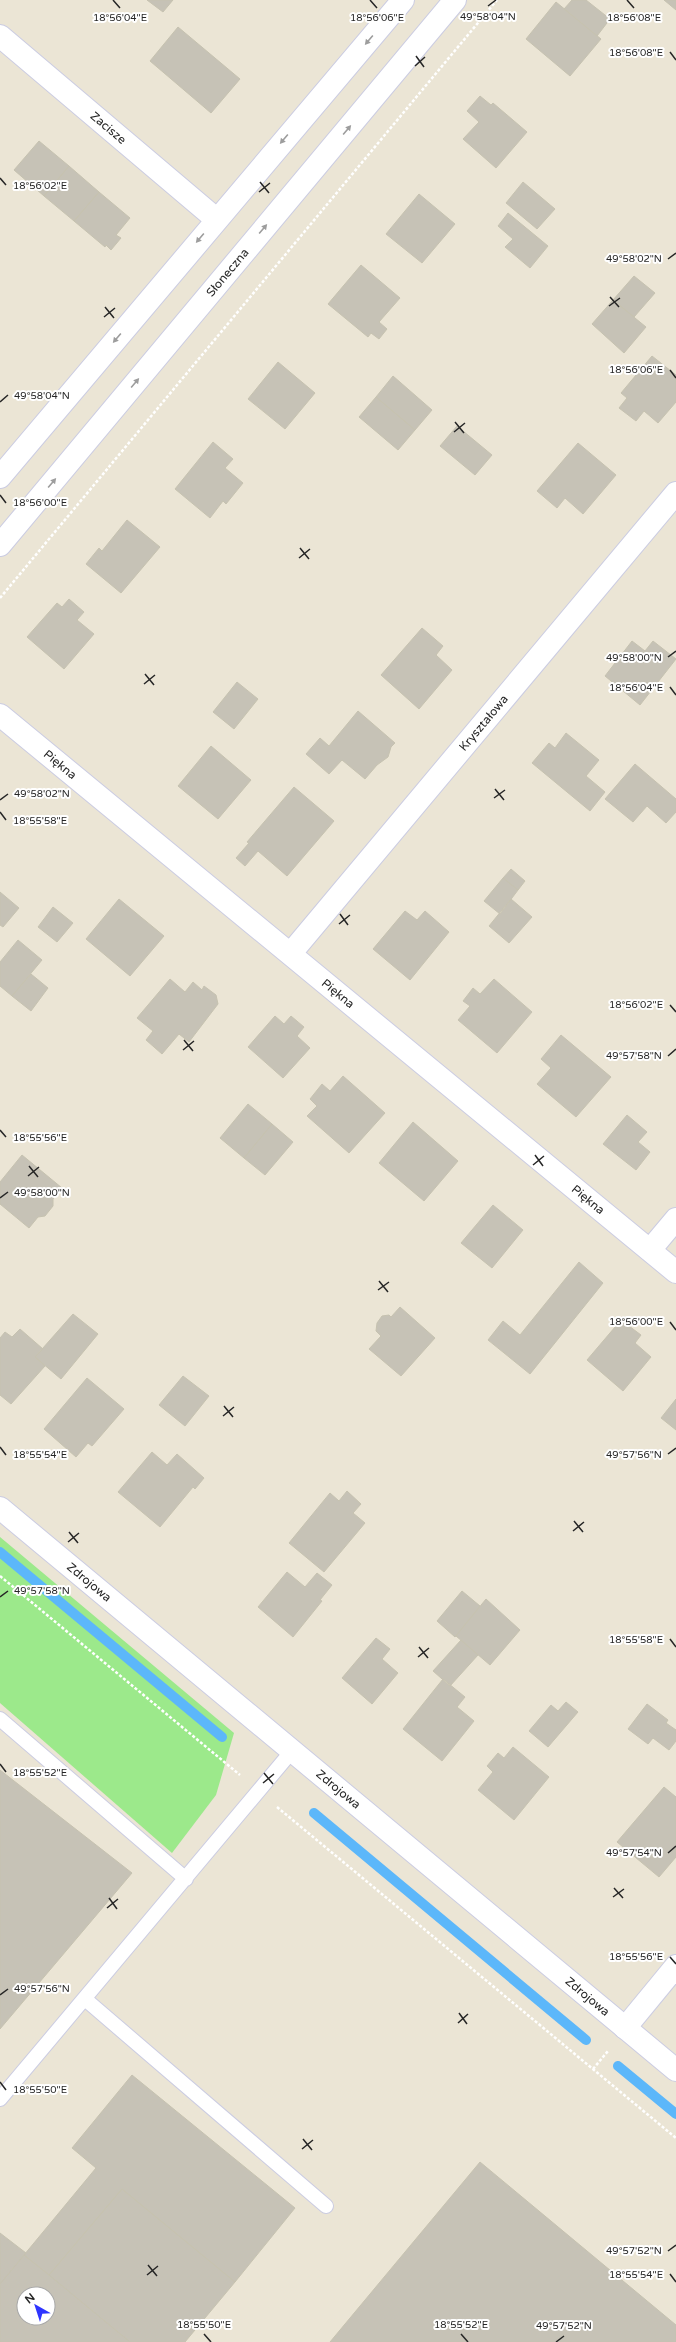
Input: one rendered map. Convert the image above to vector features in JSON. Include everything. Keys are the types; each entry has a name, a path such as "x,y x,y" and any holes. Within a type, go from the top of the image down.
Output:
{"street":[{"path":"0,477 216,219 403,0"},
{"name":"Słoneczna","path":"0,545 455,0"},
{"name":"Zacisze","path":"0,36 216,219"},
{"name":"Kryształowa","path":"291,953 676,493"},
{"name":"Piękna","path":"0,715 291,953 676,1272"},
{"path":"650,1250 676,1219"},
{"name":"Zdrojowa","path":"0,1508 676,2070"},
{"path":"625,2028 676,1966"}],"lane":[{"path":"0,1719 186,1879"},
{"path":"0,2099 292,1751"},
{"path":"85,1998 326,2206"}],"path":[{"path":"0,598 497,0"},
{"path":"0,1576 676,2138"}],"green space":[{"path":"0,1537 234,1733 216,1795 172,1853 0,1703"}],"building":[{"path":"147,0 173,0 163,12"},
{"path":"572,0 586,0 610,19 597,36 564,9"},
{"path":"664,0 676,0 676,10"},
{"path":"556,2 601,39 570,76 526,39"},
{"path":"178,27 240,79 211,113 150,61"},
{"path":"480,96 491,105 493,103 527,132 496,168 463,139 479,122 467,111"},
{"path":"39,141 69,166 44,196 14,170"},
{"path":"69,166 99,192 74,221 44,196"},
{"path":"523,182 555,209 537,229 506,203"},
{"path":"99,192 130,218 116,235 121,238 111,250 106,245 105,247 74,221"},
{"path":"419,194 455,224 422,263 386,234"},
{"path":"508,213 548,246 530,268 505,247 513,239 498,226"},
{"path":"361,265 400,298 379,322 387,329 379,339 371,333 368,337 328,304"},
{"path":"634,276 655,293 634,317 613,300"},
{"path":"613,300 646,327 624,353 592,324"},
{"path":"652,356 676,375 676,402 658,423 644,411 636,421 619,408 627,398 621,393"},
{"path":"278,362 315,393 285,429 248,399"},
{"path":"393,376 432,410 415,430 376,397"},
{"path":"376,397 415,430 398,450 359,417"},
{"path":"457,426 492,455 475,475 440,446"},
{"path":"213,442 233,459 225,468 243,483 226,504 223,501 210,518 175,489"},
{"path":"578,443 616,475 583,514 565,498 557,508 537,491"},
{"path":"127,520 160,547 121,593 86,564 99,548 102,551"},
{"path":"69,599 84,612 77,620 94,634 64,669 27,637 57,603 62,607"},
{"path":"422,628 443,646 436,655 452,670 419,709 381,675"},
{"path":"632,641 645,651 653,641 676,659 640,705 605,676"},
{"path":"237,682 258,699 234,729 213,712"},
{"path":"358,711 395,743 391,747 388,757 377,765 365,779 342,760 329,774 306,754 320,738 329,746"},
{"path":"566,733 599,760 586,776 605,792 590,811 532,763 549,743 555,748"},
{"path":"211,746 251,780 218,819 178,786"},
{"path":"635,764 676,799 676,812 666,823 647,806 633,822 605,799"},
{"path":"294,787 334,821 287,876 258,851 245,866 236,858 249,843 247,842"},
{"path":"511,869 525,881 518,890 503,878"},
{"path":"503,878 518,890 500,914 484,901"},
{"path":"0,892 19,908 3,927 0,925"},
{"path":"119,899 164,936 130,976 86,939"},
{"path":"511,899 532,917 509,943 489,926"},
{"path":"53,907 73,923 57,942 38,927"},
{"path":"405,911 417,920 425,911 449,932 410,980 373,949"},
{"path":"18,940 42,960 12,996 0,986 0,962"},
{"path":"31,974 48,988 31,1011 12,996"},
{"path":"170,979 185,992 193,982 202,990 204,986 216,995 218,1004 189,1042 179,1034 162,1054 146,1040 153,1031 137,1018"},
{"path":"494,979 532,1012 497,1053 458,1020 470,1006 463,1001 473,988 480,994"},
{"path":"275,1016 284,1024 291,1016 304,1027 297,1036 310,1048 283,1078 248,1047"},
{"path":"561,1035 611,1077 576,1117 537,1084 551,1068 541,1059"},
{"path":"343,1076 385,1113 349,1153 307,1116 317,1106 310,1099 322,1084 330,1091"},
{"path":"248,1104 272,1124 244,1158 220,1138"},
{"path":"627,1115 647,1132 638,1142 650,1152 636,1170 603,1144"},
{"path":"413,1122 458,1161 424,1201 379,1163"},
{"path":"272,1124 293,1142 265,1175 244,1158"},
{"path":"22,1155 62,1188 53,1199 53,1206 45,1216 38,1217 29,1228 0,1204 0,1182"},
{"path":"493,1205 523,1230 492,1268 461,1243"},
{"path":"579,1262 603,1283 530,1374 488,1340 503,1321 520,1335"},
{"path":"400,1307 435,1338 401,1376 369,1349 381,1336 376,1331 377,1323 382,1316 389,1315 391,1317"},
{"path":"73,1314 98,1334 61,1379 35,1357"},
{"path":"621,1320 641,1335 635,1343 651,1357 623,1391 587,1360"},
{"path":"20,1329 43,1349 35,1357 45,1366 11,1404 0,1395 0,1338 5,1332 12,1337"},
{"path":"183,1376 209,1396 185,1426 159,1405"},
{"path":"87,1378 124,1409 92,1446 88,1443 76,1457 44,1429"},
{"path":"676,1399 676,1430 661,1418"},
{"path":"152,1452 167,1465 177,1454 204,1478 195,1489 193,1487 160,1527 118,1492"},
{"path":"347,1491 361,1504 353,1513 365,1523 324,1572 289,1543 330,1493 339,1501"},
{"path":"287,1572 305,1587 317,1573 332,1585 320,1600 322,1601 293,1637 258,1607"},
{"path":"462,1591 480,1606 455,1637 437,1621"},
{"path":"486,1599 520,1630 490,1665 456,1636"},
{"path":"376,1638 390,1649 382,1659 398,1673 372,1704 342,1678"},
{"path":"461,1640 478,1655 450,1686 433,1671"},
{"path":"443,1679 465,1697 457,1707 474,1721 442,1761 403,1729"},
{"path":"566,1702 578,1712 548,1747 529,1731 551,1705 558,1711"},
{"path":"647,1704 668,1720 666,1723 676,1730 676,1741 669,1750 653,1738 648,1744 628,1729"},
{"path":"513,1747 549,1777 514,1820 478,1790 493,1772 487,1766 498,1753 504,1758"},
{"path":"0,1770 132,1873 0,2029"},
{"path":"664,1787 676,1797 676,1857 659,1877 617,1842"},
{"path":"132,2075 295,2208 235,2282 122,2189 49,2275 24,2255 96,2168 72,2148"},
{"path":"480,2162 676,2325 676,2342 330,2342"},
{"path":"122,2189 235,2282 185,2342 130,2342 49,2275"},
{"path":"0,2233 26,2253 0,2284"},
{"path":"24,2255 130,2342 0,2342 0,2284"}],"waterway":[{"path":"0,1552 222,1737"},
{"path":"314,1813 586,2040"},
{"path":"618,2066 676,2114"}]}
